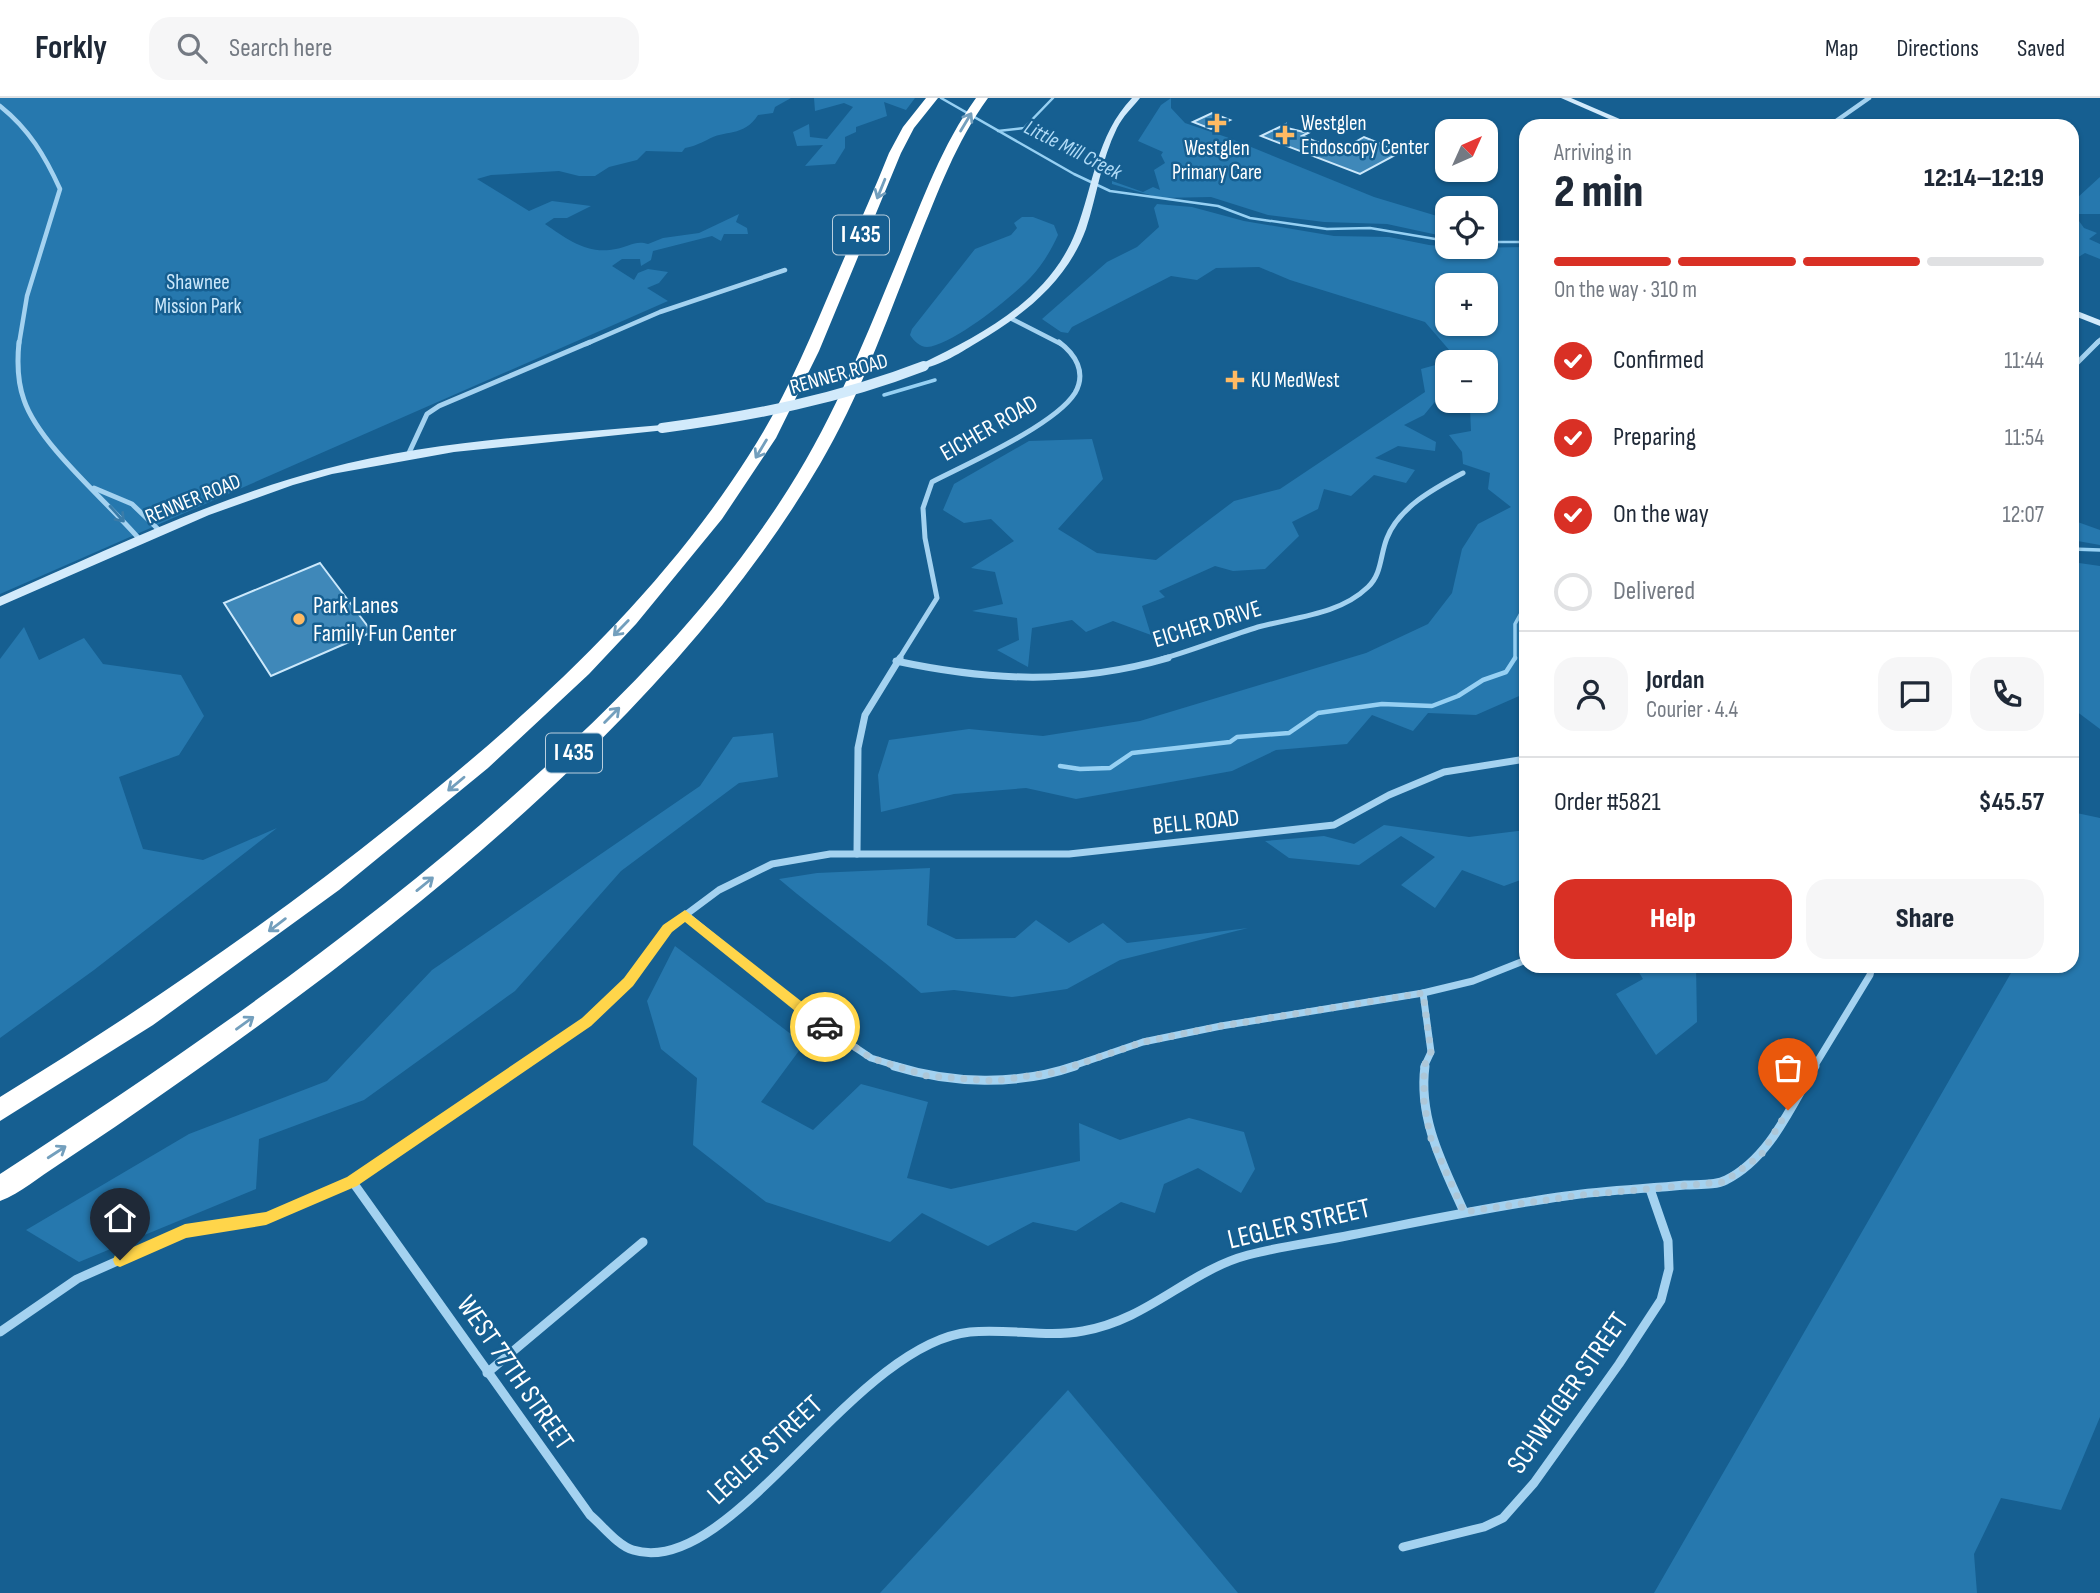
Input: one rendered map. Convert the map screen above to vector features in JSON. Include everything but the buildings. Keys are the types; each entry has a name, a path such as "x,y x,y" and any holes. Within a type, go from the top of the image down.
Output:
{"highway":[{"name":"I 435","path":"0,1110 199,980 359,863 513,735 557,694 641,607 733,493 775,427 815,345 895,153 909,127 932,98"},
{"name":"I 435","path":"0,1189 207,1051 288,992 427,883 557,769 679,644 762,539 829,434 952,148 982,98"}],"main road":[{"name":"RENNER ROAD","path":"0,602 222,507 299,480 408,456 486,444 662,429 790,409 865,389 924,366 955,352 1010,318 1030,302 1062,266 1073,248 1086,214 1116,122 1136,98"},
{"path":"1565,98 1615,119"},
{"path":"2079,315 2100,323"}],"street":[{"path":"1839,119 1869,98"},
{"path":"0,106 35,136 60,189 29,293 18,355 17,382 23,401 54,449 141,541"},
{"path":"408,456 427,414 439,405 633,323 704,296 785,270"},
{"name":"EICHER ROAD","path":"857,854 858,748 865,715 896,661 928,617 937,598 925,538 923,508 932,482 1044,420 1066,405 1079,387 1080,368 1072,354 1051,338 1010,318"},
{"path":"2079,361 2100,340"},
{"name":"EICHER DRIVE","path":"896,661 970,675 1027,677 1098,672 1145,664 1222,638 1323,612 1353,598 1376,579 1387,538 1395,522 1429,493 1462,473"},
{"path":"93,488 121,495 161,532"},
{"name":"BELL ROAD","path":"0,1332 77,1279 185,1231 266,1218 352,1181 587,1022 629,982 668,928 719,890 772,864 830,854 1069,855 1334,824 1389,795 1444,772 1519,760"},
{"path":"685,915 816,1021 871,1058 927,1076 995,1081 1056,1072 1156,1040 1221,1026 1423,993 1473,981 1519,963"},
{"name":"LEGLER STREET","path":"667,1551 678,1550 705,1536 764,1487 834,1416 888,1368 928,1346 969,1332 1079,1332 1110,1325 1140,1313 1203,1275 1245,1256 1464,1212 1580,1195 1724,1182 1761,1155 1870,973"},
{"path":"1423,993 1431,1052 1424,1066 1424,1101 1430,1136 1464,1212"},
{"name":"WEST 77TH STREET","path":"352,1181 561,1477 607,1531 630,1550 667,1551"},
{"name":"SCHWEIGER STREET","path":"1403,1547 1484,1527 1503,1518 1534,1483 1619,1364 1661,1300 1669,1269 1668,1241 1650,1189"},
{"path":"487,1373 643,1242"}],"green space":[{"name":"Shawnee Mission Park","path":"0,98 791,98 775,107 773,113 758,115 740,130 685,148 682,152 646,151 637,160 609,167 595,176 579,176 559,171 491,175 477,179 529,211 552,201 591,206 567,218 554,218 545,224 578,244 596,250 648,244 663,238 699,233 739,214 736,222 747,228 748,234 724,234 721,241 712,236 653,251 651,260 641,266 640,259 622,259 612,266 634,280 638,273 648,269 668,272 659,283 647,288 668,301 0,594"},
{"path":"814,98 915,98 906,110 884,102 887,116 856,127 856,132 845,137 845,148 835,164 805,166 823,145 797,146 793,132 809,124 810,137 827,139 853,107 844,103 815,111"},
{"path":"1171,98 1171,108 1185,123 1374,197 1435,215 1435,234 1387,224 1324,222 1268,215 1211,197 1160,198 1112,184 1112,181 1143,192 1153,187 1160,190 1154,170 1165,163 1161,155 1163,152 1138,141 1161,105"},
{"path":"2100,177 2100,214 2079,214 2079,196"},
{"path":"1157,204 1192,207 1244,221 1334,236 1389,237 1435,246 1435,259 1498,259 1498,247 1519,247 1519,696 1476,715 1428,713 1413,731 1372,715 1347,744 1276,750 1232,771 1076,799 1026,788 954,794 881,812 878,775 889,740 969,729 1043,736 1140,721 1366,653 1428,624 1452,593 1462,549 1478,524 1511,507 1488,489 1490,473 1463,464 1462,452 1449,435 1471,431 1470,413 1498,413 1498,350 1449,350 1437,336 1498,336 1498,273 1435,273 1435,334 1425,322 1290,280 1259,267 1216,268 1197,280 1171,276 1072,327 1068,333 1061,332 1042,319 1107,262 1137,247 1159,227 1154,208"},
{"path":"1022,217 1033,217 1054,225 1058,235 1035,272 1011,296 967,329 938,344 927,347 917,343 910,335 912,329 975,249 1011,235 1017,228 1014,223"},
{"path":"2079,221 2084,228 2097,233 2089,239 2100,244 2100,259 2085,253 2079,257"},
{"path":"1435,365 1435,402 1424,415 1404,425 1436,442 1435,451 1398,446 1375,458 1415,470 1406,483 1374,475 1351,496 1324,489 1318,509 1292,522 1299,536 1265,569 1233,571 1215,566 1159,591 1165,597 1142,606 1151,635 1113,621 1086,632 1072,620 1032,628 1028,667 997,650 1019,640 1017,618 972,611 1003,604 995,572 971,568 1014,541 991,519 964,523 943,510 954,484 1029,441 1092,439 1103,479 1058,529 1097,553 1156,560 1234,501 1280,489 1425,392 1421,369"},
{"path":"2079,522 2100,530 2100,545 2079,541"},
{"path":"2079,563 2100,566 2100,729 2079,713"},
{"path":"24,627 39,660 84,638 103,664 181,675 204,716 179,755 119,777 143,849 203,860 277,828 94,970 0,1038 0,659"},
{"path":"773,733 778,777 739,783 621,871 515,991 364,1100 259,1139 256,1189 79,1262 26,1230 189,1134 327,1081 432,970 700,786 733,737"},
{"path":"2079,814 2100,818 2100,1417 2061,1510 2001,1498 1974,1554 1977,1593 1654,1593 2011,973 2079,973"},
{"path":"1384,825 1469,837 1519,831 1519,881 1504,886 1462,870 1435,908 1401,885 1435,857 1401,836 1359,865 1289,858 1265,841 1324,836 1354,844"},
{"path":"930,868 927,925 956,939 1015,938 1036,920 1069,943 1103,923 1127,943 1248,928 1120,960 1067,989 1012,997 954,990 921,993 779,879 817,873"},
{"path":"675,946 804,1044 761,1102 813,1130 861,1084 928,1102 907,1178 951,1189 1080,1161 1079,1123 1120,1140 1189,1118 1244,1132 1255,1169 1241,1193 1198,1168 1164,1184 1155,1213 1121,1202 1076,1231 1033,1222 988,1246 922,1213 890,1242 766,1202 693,1145 697,1078 661,1049 647,1001"},
{"path":"1639,973 1696,973 1697,1022 1656,1055 1616,994 1643,979"},
{"path":"1068,1390 1238,1593 880,1593"}],"waterway":[{"name":"Little Mill Creek","path":"941,98 999,131"},
{"path":"999,131 1024,128 1053,98"},
{"name":"Little Mill Creek","path":"999,131 1074,174 1110,191 1218,206 1250,218 1327,229 1370,228 1435,239"},
{"name":"Little Mill Creek","path":"1498,242 1519,242"},
{"path":"884,395 935,380"},
{"name":"Little Mill Creek","path":"2079,549 2100,550"},
{"path":"1515,658 1515,624 1519,617"},
{"path":"1060,766 1080,769 1110,768 1132,753 1230,742 1237,737 1289,733 1318,713 1382,704 1432,706 1458,696 1483,680 1506,672 1515,658"}],"way so far":[{"path":"825,1027 871,1058 927,1076 995,1081 1056,1072 1143,1042 1221,1026 1423,993 1431,1052 1424,1066 1424,1101 1430,1136 1464,1212 1580,1195 1724,1182 1761,1155 1788,1110"}],"place":[{"name":"Westglen Primary Care","path":"1217,123"},
{"name":"Westglen Endoscopy Center","path":"1285,135"},
{"name":"KU MedWest","path":"1235,380"},
{"name":"Park Lanes Family Fun Center","path":"299,619"}],"route":[{"path":"120,1260 185,1231 266,1218 352,1181 587,1022 629,982 668,928 685,915 825,1027"}]}
